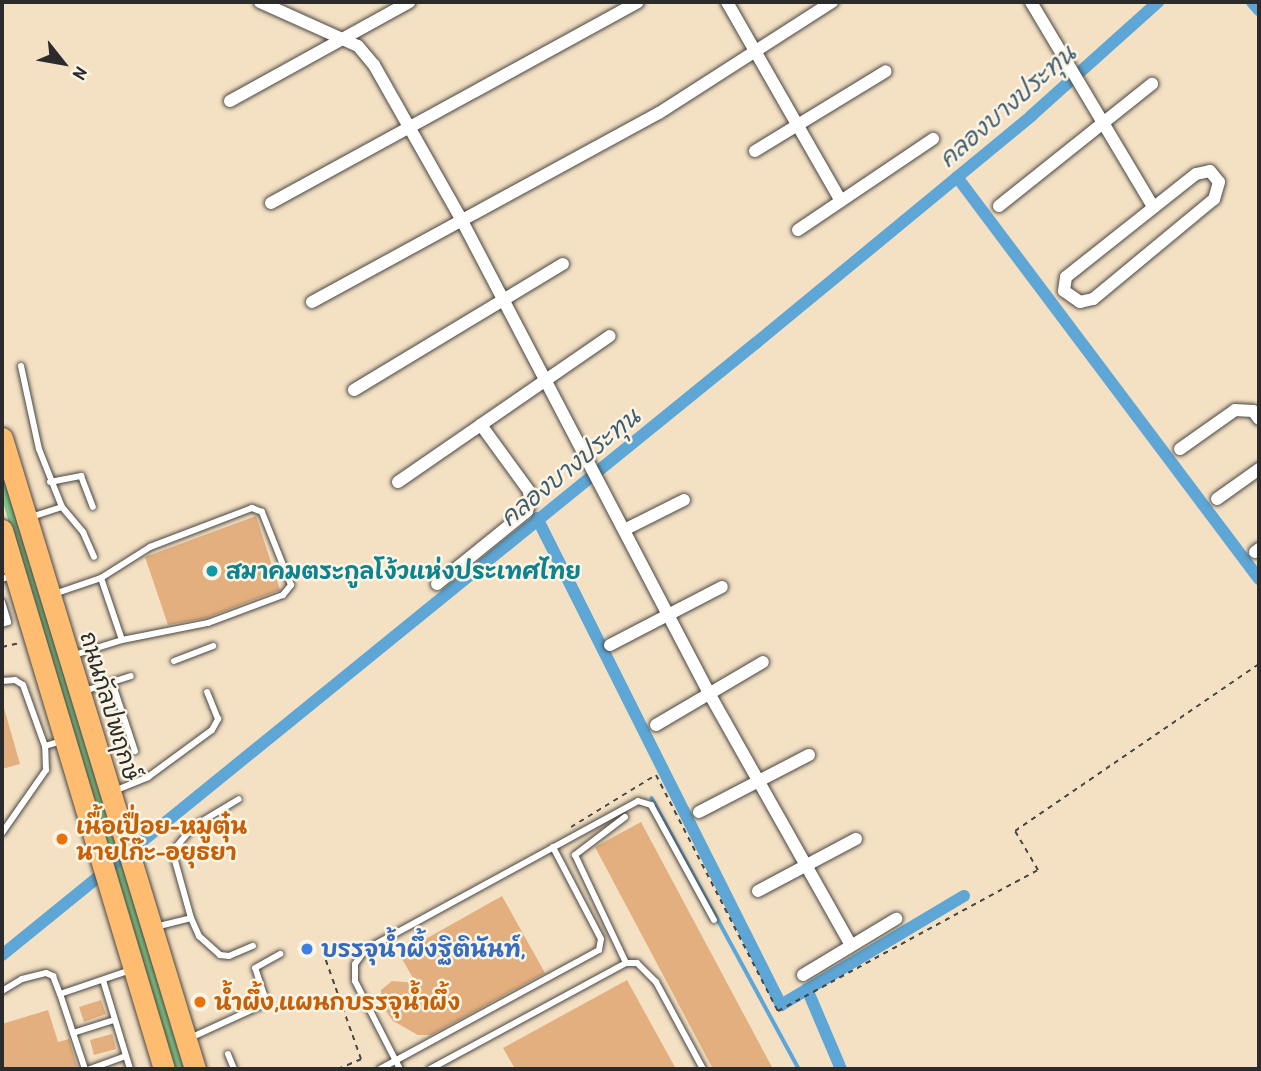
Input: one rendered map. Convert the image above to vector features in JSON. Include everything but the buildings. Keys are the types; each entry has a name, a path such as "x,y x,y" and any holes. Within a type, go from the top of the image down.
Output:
{"main road":[{"name":"ถนนกัลปพฤกษ์","path":"2,438 149,929 195,1069"},
{"path":"2,530 18,626 66,740 164,1069"}],"street":[{"path":"260,2 340,37 367,54 410,124 460,217 579,451 624,530 710,695 851,945"},
{"path":"286,2 289,15"},
{"path":"230,100 340,37 409,2"},
{"path":"271,203 410,124 638,2"},
{"path":"727,2 841,201"},
{"path":"312,302 460,217 659,113 755,48 832,2"},
{"path":"1031,2 1101,126 1153,207"},
{"path":"755,151 886,71"},
{"path":"999,206 1152,84"},
{"path":"797,230 933,139"},
{"path":"1210,171 1219,183 1214,199 1093,299 1080,302 1064,291 1066,277 1153,207 1196,174 1210,171"},
{"path":"354,390 563,264"},
{"path":"398,482 610,336"},
{"path":"1180,449 1236,410 1257,413"},
{"path":"438,584 527,511 530,501 529,491 481,425"},
{"path":"1217,499 1259,469"},
{"path":"624,530 684,500"},
{"path":"610,645 722,587"},
{"path":"656,725 763,662"},
{"path":"699,812 809,755"},
{"path":"758,891 856,839"},
{"path":"803,975 896,919"}],"lane":[{"path":"21,366 50,482 62,507 83,532 94,557"},
{"path":"50,482 81,476 93,507"},
{"path":"26,519 62,507"},
{"path":"49,596 101,578 150,547 252,508 262,512 291,585 283,595 208,623 122,640 68,657"},
{"path":"101,578 122,640"},
{"path":"2,602 18,626"},
{"path":"174,661 213,646"},
{"path":"79,693 131,676"},
{"path":"2,681 15,680 23,685 45,746 46,770 2,833"},
{"path":"112,682 135,751"},
{"path":"109,793 148,776 212,730 218,719 207,692"},
{"path":"45,746 66,740"},
{"path":"239,799 194,826 177,846 174,857 191,918 199,936 220,955 229,956 254,946"},
{"path":"400,1069 355,981 359,957 638,801 647,802 714,920"},
{"path":"625,817 575,855 626,963"},
{"path":"380,1069 599,950 601,939 553,847"},
{"path":"149,929 191,918"},
{"path":"186,1041 260,1006 264,995 255,968 280,954"},
{"path":"430,1069 626,963 637,963 656,982 703,1069"},
{"path":"60,994 133,969"},
{"path":"2,991 22,978 46,973 53,976 88,1069 126,1056"},
{"path":"103,980 130,1069"},
{"path":"73,1032 114,1020"},
{"path":"228,1054 233,1069"}],"path":[{"path":"2,648 18,626"}],"green space":[{"path":"2,466 184,1069 173,1069 2,499"}],"waterway":[{"name":"คลองบางประทุน","path":"2,955 756,343 1031,116 1158,2"},
{"path":"1252,2 1259,10"},
{"path":"957,177 1259,579"},
{"path":"537,518 781,1005 964,896"},
{"path":"652,798 799,1069"},
{"path":"807,989 841,1069"}],"place":[{"name":"สมาคมตระกูลโง้วแห่งประเทศไทย","path":"212,571"},
{"name":"เนื้อเปื่อย-หมูตุ๋น นายโก๊ะ-อยุธยา","path":"62,839"},
{"name":"บรรจุน้ำผึ้งฐิตินันท์,","path":"307,949"},
{"name":"น้ำผึ้ง,แผนกบรรจุน้ำผึ้ง","path":"200,1002"}]}
